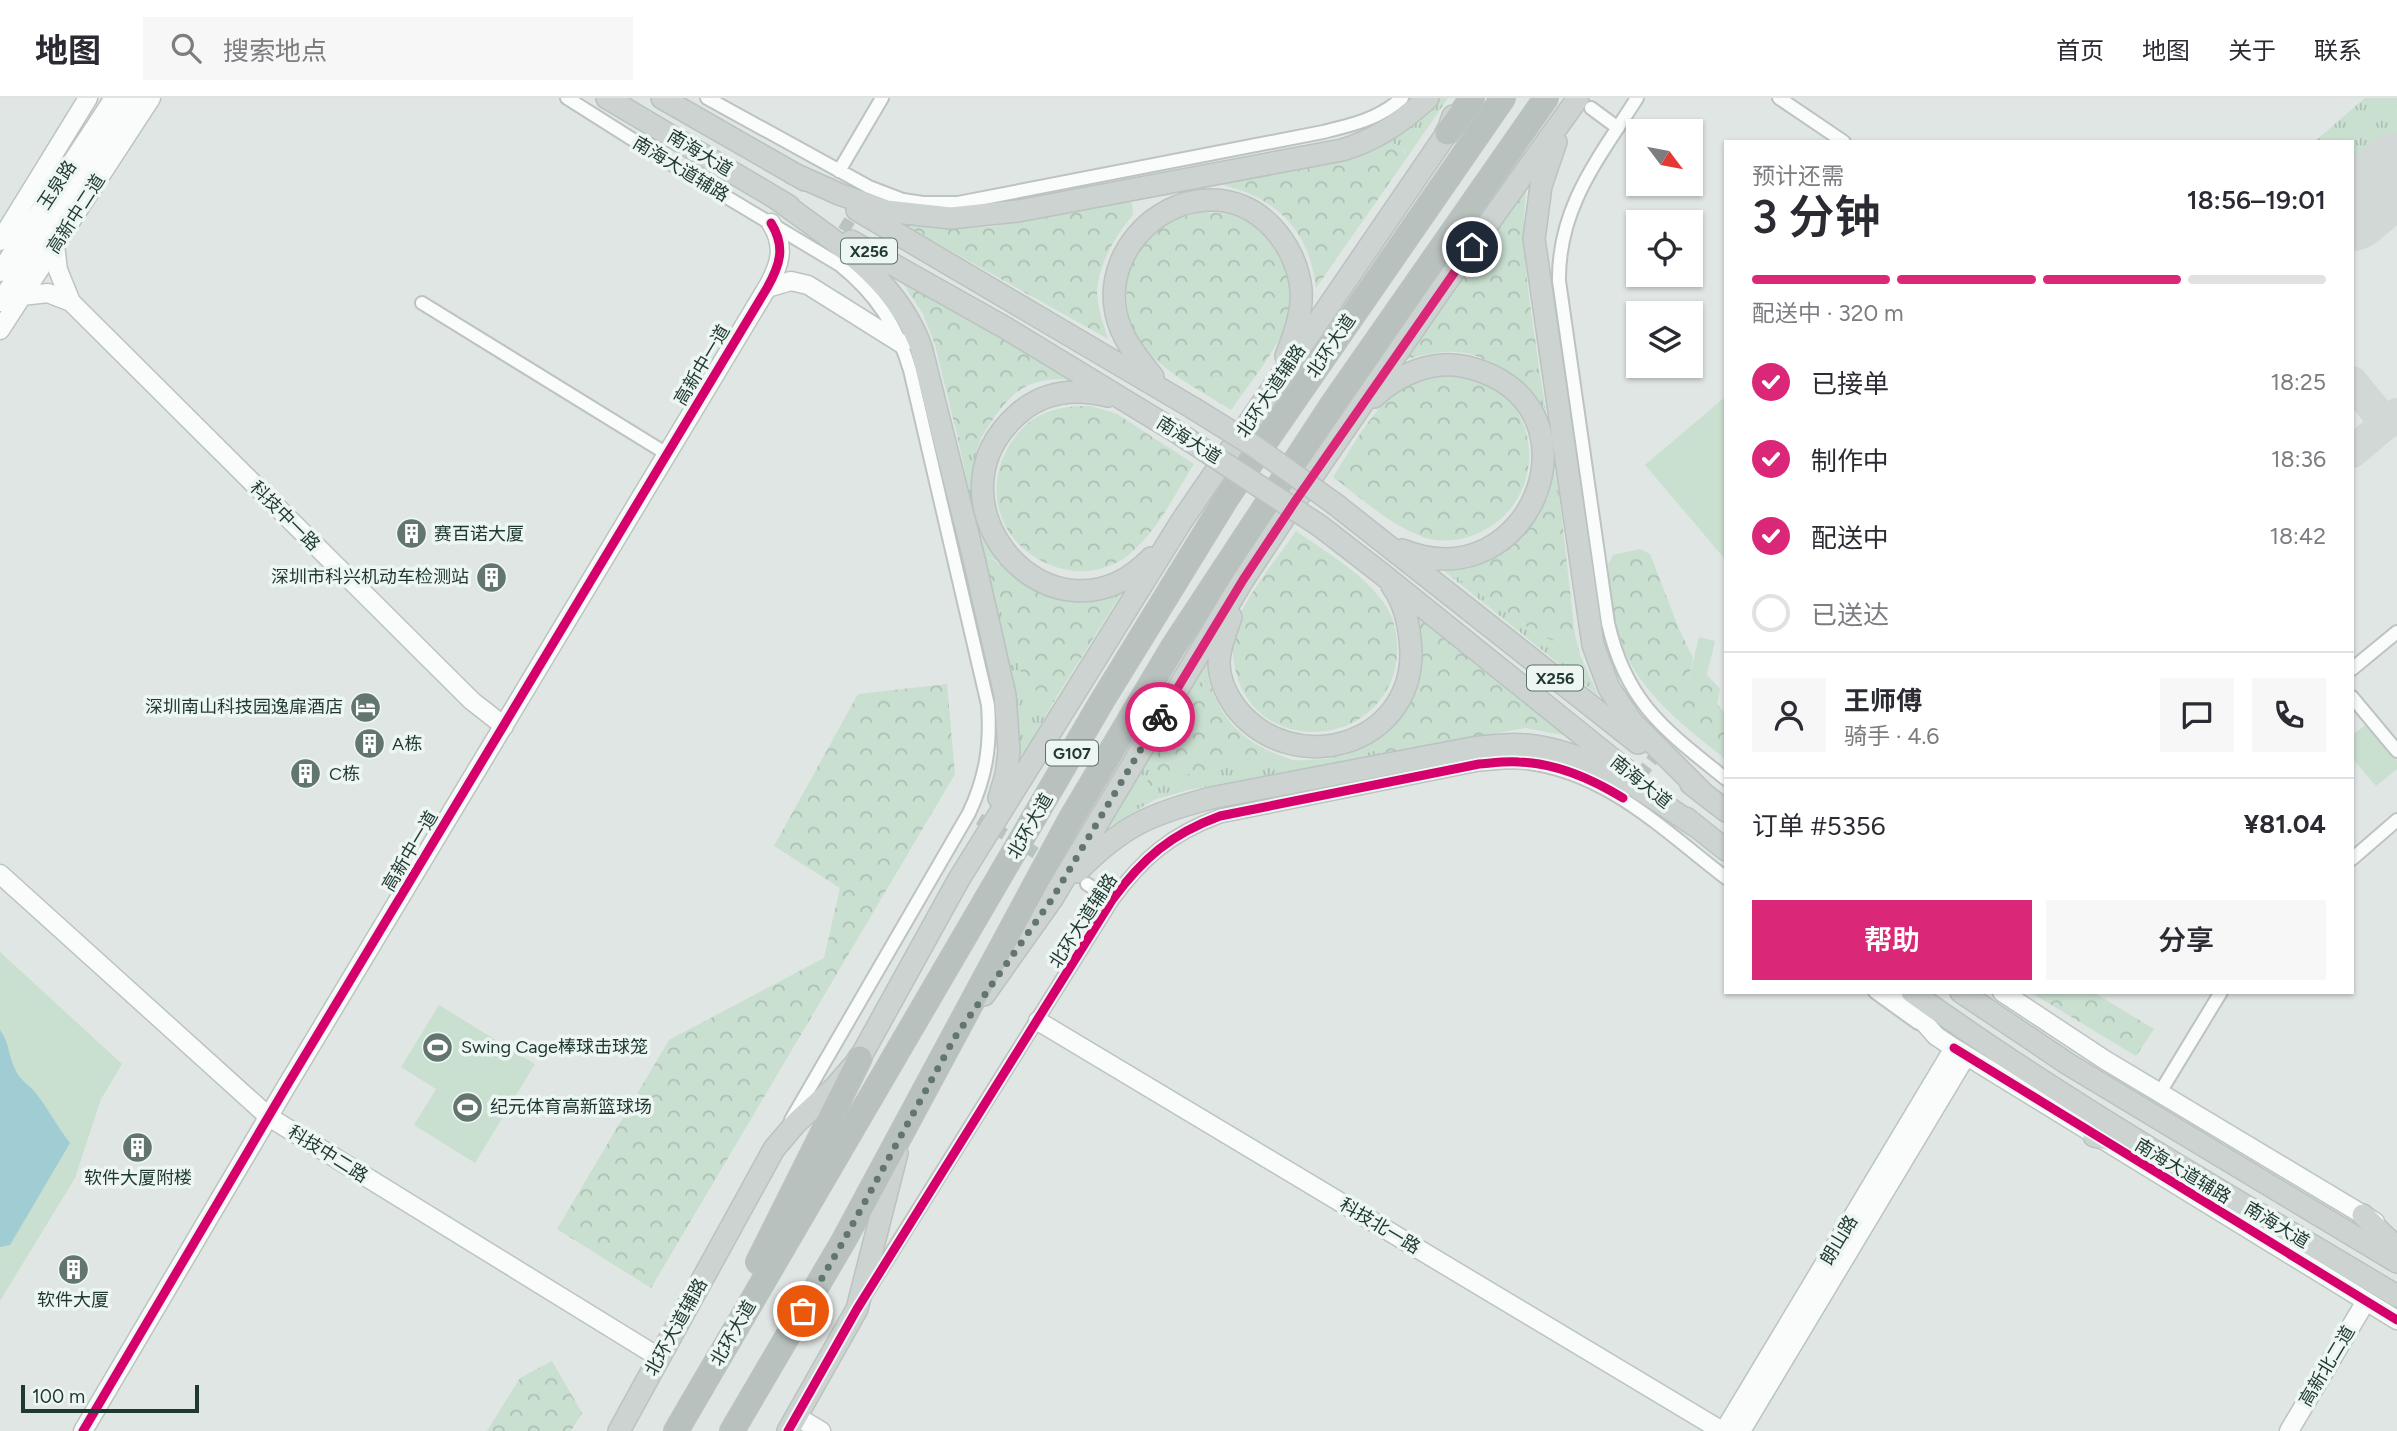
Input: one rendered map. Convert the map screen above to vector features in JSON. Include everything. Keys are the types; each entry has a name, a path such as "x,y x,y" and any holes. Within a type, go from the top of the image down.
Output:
{"highway":[{"path":"1447,133 1472,98"},
{"name":"北环大道","path":"676,1429 1102,701 1228,496 1503,98"},
{"name":"北环大道","path":"732,1431 844,1240 1070,820 1173,647 1334,402 1546,98"},
{"path":"676,1429 860,1058"}],"main road":[{"name":"南海大道","path":"607,98 1131,403 1320,526 1724,848"},
{"name":"南海大道","path":"662,98 1161,387 1254,446 1335,504 1724,809"},
{"path":"792,173 862,204 910,215 951,218 1018,211 1342,150 1365,143 1386,132 1429,98"},
{"name":"北环大道辅路","path":"619,1431 774,1149 860,1058 959,878 1181,522 1447,133 1460,98"},
{"path":"955,1037 1052,899 1243,580 1353,418 1579,106"},
{"path":"1579,106 1541,186 1534,239 1593,645 1609,688 1632,722 1703,793"},
{"path":"777,199 855,256 894,297 915,330 926,363 974,559 1008,724 1006,775 999,798 959,878"},
{"path":"1161,387 1131,349 1121,331 1114,298 1122,261 1129,244 1141,230 1172,209 1192,202 1229,201 1255,213 1278,233 1290,252 1301,289 1296,330 1265,401"},
{"path":"1353,418 1383,388 1405,375 1429,367 1457,365 1485,371 1505,382 1526,400 1537,420 1543,446 1542,472 1534,498 1522,521 1504,538 1484,551 1462,559 1434,559 1410,554 1386,544"},
{"path":"1131,403 1095,393 1068,391 1045,397 1021,411 994,440 982,472 984,507 990,527 1009,558 1021,570 1050,587 1084,591 1118,582 1133,574 1162,547 1181,522"},
{"path":"1243,580 1222,646 1219,663 1222,681 1242,715 1259,730 1298,746 1321,747 1365,735 1382,722 1397,704 1406,683 1411,660 1410,636 1396,591 1382,574"},
{"path":"1052,899 1109,841 1151,815 1211,798 1472,748 1526,745 1550,749 1584,760 1626,780 1697,827"},
{"name":"南海大道","path":"1915,994 2015,1063 2149,1148 2397,1296"},
{"name":"南海大道","path":"1964,994 2068,1064 2397,1262"},
{"path":"857,1309 904,1127"},
{"path":"2094,1136 2149,1148"},
{"path":"2363,1215 2397,1248"},
{"name":"北环大道辅路","path":"792,1423 857,1309"}],"street":[{"path":"0,241 88,98"},
{"name":"玉泉路","path":"0,272 114,98"},
{"name":"玉泉路","path":"0,302 132,98"},
{"name":"高新中二道","path":"0,330 151,98"},
{"name":"南海大道辅路","path":"567,98 797,239 830,253 870,292 887,314 902,344 910,370 988,705 988,754 974,816 774,1149"},
{"path":"707,98 839,171 867,191 913,201 958,203 1344,127 1381,114 1402,98"},
{"path":"839,171 882,98"},
{"path":"1637,98 1583,184 1573,205 1561,246 1559,281 1608,623 1614,648 1638,699 1668,739 1724,778"},
{"path":"1779,98 1841,140"},
{"path":"1579,106 1618,128"},
{"name":"高新中一道","path":"83,1431 767,288 777,268 781,250 780,240 771,223"},
{"name":"科技中一路","path":"55,245 61,281 71,302 471,701 504,726"},
{"path":"767,288 791,281 808,285 902,344"},
{"path":"23,296 48,293 71,302"},
{"path":"422,303 667,454"},
{"path":"2354,667 2397,632"},
{"path":"2354,699 2397,751"},
{"name":"北环大道辅路","path":"857,1309 1112,900 1131,874 1151,854 1197,825 1220,816 1466,767 1519,762 1551,766 1626,795 1724,876"},
{"path":"2354,857 2397,820"},
{"name":"科技中二路","path":"0,874 269,1117 660,1358"},
{"path":"1087,884 1112,900"},
{"path":"1878,994 1936,1036"},
{"path":"1899,994 1936,1036"},
{"path":"2005,994 2160,1094 2397,1235"},
{"path":"2160,1094 2220,994"},
{"name":"科技北一路","path":"1038,1021 1723,1431"},
{"name":"南海大道辅路","path":"1936,1036 2094,1136 2397,1320"},
{"name":"朗山路","path":"1723,1431 1960,1052"},
{"name":"朗山路","path":"1741,1431 1960,1052"},
{"name":"高新北二道","path":"2289,1431 2366,1301"},
{"path":"792,1423 821,1431"}],"green space":[{"path":"1441,98 1448,98 1406,159 1404,149 1389,142 1407,130"},
{"path":"2365,98 2397,98 2397,148 2354,184 2354,140 2316,140"},
{"path":"1389,142 1401,147 1406,159 1316,288 1309,257 1287,219 1263,200 1217,182 1350,157"},
{"path":"1527,185 1525,254 1539,367 1527,377 1515,379 1487,361 1461,352 1433,353 1401,361"},
{"path":"1125,200 1132,203 1133,215 1108,252 1098,284 1099,306 1108,339 903,224 945,228 991,227"},
{"path":"1200,212 1227,214 1258,228 1280,253 1290,284 1291,301 1284,329 1271,353 1231,410 1182,380 1155,359 1143,346 1135,331 1126,298 1132,264 1152,235 1181,218"},
{"path":"900,279 1076,380 1058,379 1029,385 1009,399 981,438 966,440 957,435 935,345 923,314"},
{"path":"1539,367 1560,502 1544,496 1515,379 1527,377"},
{"path":"1450,374 1476,379 1501,393 1518,412 1527,435 1529,460 1524,484 1512,507 1493,525 1468,537 1442,540 1413,533 1377,511 1333,477 1370,419 1394,394 1423,378"},
{"path":"1724,398 1724,558 1645,465"},
{"path":"1091,406 1117,414 1194,464 1159,521 1133,551 1106,567 1074,571 1052,566 1017,543 999,508 997,488 1000,467 1009,446 1026,425 1052,411"},
{"path":"957,435 966,440 981,438 973,471 974,504 983,534 1002,563 983,555"},
{"path":"1544,496 1560,502 1575,635 1555,641 1535,635 1519,619 1466,585 1444,565 1525,531"},
{"path":"1296,531 1345,565 1377,594 1390,613 1395,630 1396,665 1381,699 1361,718 1337,729 1312,732 1286,728 1264,715 1246,696 1235,668 1234,630 1241,613"},
{"path":"1640,549 1650,554 1693,658 1689,677 1705,681 1707,675 1720,689 1717,704 1724,712 1724,758 1661,704 1635,671 1625,653 1614,616 1608,564 1613,555"},
{"path":"983,555 1038,591 1062,599 1086,599 1125,588 1057,696 1034,690 1021,673 1016,644 988,576"},
{"path":"1434,563 1444,565 1519,619 1535,635 1555,641 1575,635 1580,655 1598,695"},
{"path":"988,576 1016,644 1021,673 1034,690 1057,696 1015,770"},
{"path":"1419,617 1569,736 1525,728 1381,754 1372,750 1367,744 1391,725 1414,692 1421,665"},
{"path":"1699,637 1715,641 1705,682 1689,678"},
{"path":"1206,655 1208,678 1191,703 1182,727 1165,747 1147,787 1191,773 1210,773 1232,761 1247,763 1326,759 1346,755 1367,744 1381,754 1188,790 1154,800 1097,834"},
{"path":"1208,678 1221,709 1240,732 1265,749 1296,761 1232,761 1210,773 1191,773 1147,788 1148,773 1182,727 1191,703"},
{"path":"947,684 955,774 651,1288 557,1229 669,1040 824,958 840,888 774,846 858,694"},
{"path":"2367,724 2397,761 2397,769 2376,786 2354,760 2354,734"},
{"path":"0,952 122,1064 101,1099 75,1178 0,1301"},
{"path":"2033,994 2096,994 2154,1029 2136,1056"},
{"name":"纪元体育高新篮球场","path":"439,1005 535,1064 475,1163 414,1125 436,1089 401,1067"},
{"path":"552,1361 582,1413 571,1431 487,1431 520,1378"}],"water":[{"path":"0,1030 18,1074 40,1098 70,1143 10,1245 0,1247"}],"taxiway":[{"path":"2354,384 2386,424"},
{"path":"2354,450 2397,414"}],"runway":[{"path":"2354,209 2397,173"}],"tunnel":[{"path":"834,246 859,205"},
{"path":"1629,790 1663,746"},
{"path":"979,819 1051,862"}],"cycle path":[{"path":"83,1431 286,1087 767,288 780,256 779,240 771,223"},
{"path":"788,1431 857,1309 1112,900 1135,872 1172,839 1220,816 1479,764 1514,762 1546,765 1599,784 1623,798"},
{"path":"1954,1048 2397,1320"}],"way so far":[{"path":"803,1311 955,1037 1052,899 1160,717"}],"place":[{"name":"赛百诺大厦","path":"411,534"},
{"name":"深圳市科兴机动车检测站","path":"492,577"},
{"name":"深圳南山科技园逸扉酒店","path":"366,707"},
{"name":"A栋","path":"369,744"},
{"name":"C栋","path":"306,774"},
{"name":"Swing Cage棒球击球笼","path":"438,1047"},
{"name":"纪元体育高新篮球场","path":"467,1107"},
{"name":"软件大厦附楼","path":"138,1147"},
{"name":"软件大厦","path":"73,1269"}],"route":[{"path":"1160,717 1243,580 1296,500 1472,247"}]}
